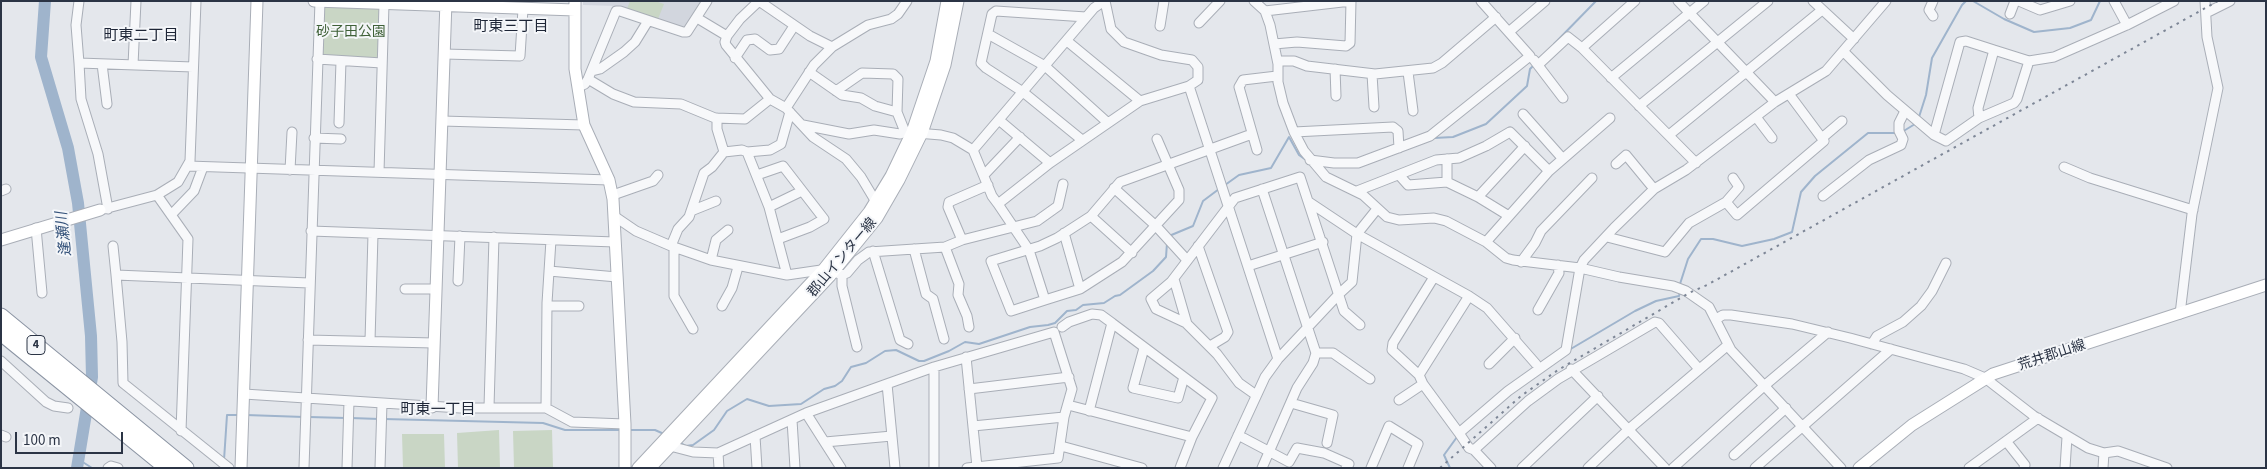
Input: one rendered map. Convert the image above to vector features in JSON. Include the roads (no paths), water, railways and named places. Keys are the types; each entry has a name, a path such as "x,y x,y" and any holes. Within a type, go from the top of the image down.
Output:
{"highway":[{"name":"4","path":"1,316 70,381 108,412 186,468"},
{"name":"4","path":"1,333 70,381"},
{"name":"4","path":"108,412 167,468"}],"street":[{"path":"79,1 76,25 82,99 98,154 104,209"},
{"path":"133,65 136,1"},
{"path":"3,236 157,195 174,186 188,166 196,1"},
{"path":"241,468 258,1"},
{"path":"314,1 446,4 523,9 575,6 575,69 584,125 609,180 613,195 626,424 625,468"},
{"path":"304,468 320,1"},
{"path":"578,88 584,86 590,75 616,11 688,32 707,1"},
{"path":"693,329 674,296 673,247 678,229 687,221 691,212 704,173 712,167 724,152 770,150 781,144 788,110 809,72 821,56 868,25 890,19 898,14 907,1"},
{"path":"638,468 833,272 876,202 913,133 936,61 947,1"},
{"name":"郡山インター線","path":"650,468 833,272 877,218 899,180 913,133 945,65 958,1"},
{"path":"973,150 1086,17 1094,8 1105,1 1111,29 1124,42 1161,55 1192,60 1196,64 1198,78 1194,84 1140,101 1050,163 998,204"},
{"path":"1160,26 1164,1"},
{"path":"1199,23 1220,1"},
{"path":"1254,1 1265,11 1278,62 1277,76 1283,103 1294,132 1310,160 1326,176 1356,191 1377,209 1394,219 1434,218 1446,221 1486,242 1506,258 1521,262 1580,268 1679,288 1709,307 1728,345 1841,468"},
{"path":"1265,11 1351,1 1350,43 1348,45 1286,42 1274,44"},
{"path":"1481,1 1510,31 1563,98"},
{"path":"1582,48 1635,1"},
{"path":"1678,1 1775,102"},
{"path":"1611,78 1704,1"},
{"path":"1639,106 1768,1"},
{"path":"1460,433 1508,391 1567,348 1580,268 1584,260 1654,189 1696,163 1775,102 1822,74 1844,52 1886,1"},
{"path":"1933,1 1929,10 1933,16"},
{"path":"2010,14 2017,1 2040,10 2070,1"},
{"path":"2114,1 2127,25"},
{"path":"1934,135 1960,42 1966,41 2029,61 2054,57 2127,25 2174,1"},
{"path":"2180,314 2193,210 2218,88 2207,37 2204,1"},
{"path":"2206,13 2230,1"},
{"path":"832,47 794,26 761,2 757,2 740,19 727,36 725,42 735,58 770,99 788,110 813,137 846,159 861,177 876,202"},
{"path":"1815,2 1854,40"},
{"path":"1510,31 1540,3"},
{"path":"379,172 384,4"},
{"path":"432,407 446,4"},
{"path":"444,54 520,56 523,9"},
{"path":"1669,135 1822,10"},
{"path":"1082,140 1022,92 981,63 992,14 996,11 1086,17"},
{"path":"1278,62 1294,61 1307,66 1372,74 1408,72 1438,66 1496,16"},
{"path":"697,18 727,36"},
{"path":"590,75 600,70 635,42 648,21"},
{"path":"735,58 747,40 755,39 770,50 779,48 794,26"},
{"path":"988,34 1045,66 1107,122"},
{"path":"1538,65 1568,37 1582,48 1696,163"},
{"path":"1067,41 1140,101"},
{"path":"1979,118 1978,108 1994,50"},
{"path":"1844,52 1905,111 1934,135 1946,142 1979,118 2017,99 2029,61"},
{"path":"1310,160 1334,164 1358,163 1430,136 1530,56"},
{"path":"317,60 382,63"},
{"path":"339,123 341,60"},
{"path":"79,63 193,68"},
{"path":"102,64 107,104"},
{"path":"1335,69 1336,96"},
{"path":"809,72 836,91 864,99 875,106 897,112 913,133"},
{"path":"1408,72 1413,112"},
{"path":"836,91 862,73 893,74 898,79 897,112"},
{"path":"1372,74 1374,107"},
{"path":"590,75 613,94 634,102 681,104 717,118 745,119 770,99"},
{"path":"1257,150 1239,86 1244,80 1277,76"},
{"path":"1189,86 1278,359"},
{"path":"1726,202 1737,215 1824,141 1789,94"},
{"path":"1823,196 1869,160 1901,145 1903,139 1898,123 1905,111"},
{"path":"1522,114 1563,159"},
{"path":"1756,117 1772,138"},
{"path":"717,118 724,152"},
{"path":"1486,242 1549,171 1610,118"},
{"path":"999,120 1050,163"},
{"path":"442,121 584,125"},
{"path":"1822,138 1842,121"},
{"path":"803,125 849,134 874,130 900,134 913,133 946,136 973,150 992,196 1029,250 1045,300"},
{"path":"1294,132 1393,127 1398,131 1399,148"},
{"path":"290,170 292,132"},
{"path":"1356,191 1400,176 1436,160 1458,158 1510,132 1549,171"},
{"path":"1157,139 1168,163 1179,190 1179,200 1122,262 1080,289 1011,311 991,261 1048,243 1091,216 1114,188 1126,179 1168,163 1252,134"},
{"path":"984,175 1020,137"},
{"path":"314,138 341,139"},
{"path":"1478,197 1525,146"},
{"path":"747,152 769,207 787,275"},
{"path":"1616,164 1626,154 1654,189"},
{"path":"1447,159 1447,182"},
{"path":"188,166 609,180"},
{"path":"757,175 783,166 824,219 810,227 778,239"},
{"path":"171,215 194,191 203,167"},
{"path":"2064,168 2193,210"},
{"path":"613,195 653,181 658,175"},
{"path":"1400,176 1408,185 1447,182 1478,197 1509,216"},
{"path":"1256,395 1239,384 1210,346 1187,324 1156,309 1151,299 1174,279 1235,198 1300,177 1344,311 1360,324"},
{"path":"1521,262 1541,231 1592,178"},
{"path":"1607,237 1665,252 1689,223 1726,202 1739,187 1734,178"},
{"path":"614,216 636,231 673,247 738,267 787,275 847,273 863,256 873,251 945,247 962,240 1037,221 1056,207 1060,200 1063,184"},
{"path":"962,240 948,207 949,202 988,185"},
{"path":"1114,188 1156,226 1187,260"},
{"path":"1262,189 1316,353 1313,363 1291,403 1262,468"},
{"path":"769,207 802,191"},
{"path":"157,195 188,239 181,431"},
{"path":"691,212 716,201"},
{"path":"1308,202 1357,234 1487,308 1491,315 1515,338 1536,364"},
{"path":"1223,468 1256,395 1278,359 1338,294 1352,282 1357,234 1377,209"},
{"path":"1091,216 1132,253"},
{"path":"36,228 42,294"},
{"path":"711,260 716,240 728,230"},
{"path":"311,232 615,242"},
{"path":"1064,233 1080,289"},
{"path":"370,341 373,234"},
{"path":"458,281 460,236"},
{"path":"489,407 494,238"},
{"path":"546,408 547,306 552,240"},
{"path":"1248,266 1322,242"},
{"path":"113,246 122,342 123,383 181,431 230,468"},
{"path":"1198,246 1228,332 1225,337 1210,346"},
{"path":"945,247 959,284 958,295 967,316 969,327"},
{"path":"914,249 926,294 932,299 944,339"},
{"path":"873,251 900,340 908,344"},
{"path":"1872,344 1877,336 1902,322 1921,306 1932,291 1946,263"},
{"path":"1538,310 1559,273 1558,265"},
{"path":"722,306 732,288 738,267"},
{"path":"549,271 617,276"},
{"path":"833,272 842,286 857,347"},
{"path":"116,275 309,283"},
{"path":"1434,277 1393,343 1392,350 1419,375 1423,384 1469,448 1474,450 1488,467"},
{"path":"1174,279 1187,324"},
{"name":"荒井郡山線","path":"1859,468 1912,425 1985,378 2266,285"},
{"path":"405,289 436,290"},
{"path":"1419,375 1468,296"},
{"path":"547,306 579,306"},
{"path":"1062,327 1069,322 1092,314 1101,315 1212,398 1192,437 1180,468"},
{"path":"1716,318 1723,315 1740,316 1828,332 1964,370 1985,378 2066,437 2104,453 2118,451 2143,464 2167,468"},
{"path":"1474,450 1528,401 1571,369 1657,322 1700,370"},
{"path":"1090,411 1112,324"},
{"path":"670,446 693,452 718,453 806,413 934,367 1054,332 1072,389 1064,417 1058,458 968,468"},
{"path":"1673,468 1764,386 1828,332"},
{"path":"1489,364 1515,338"},
{"path":"308,340 434,344"},
{"path":"1588,468 1629,429 1728,345"},
{"path":"1144,348 1133,388 1178,398 1184,377"},
{"path":"1755,468 1892,349"},
{"path":"1316,353 1333,353 1370,379"},
{"path":"966,358 977,467"},
{"path":"1,361 46,402 54,406 68,408"},
{"path":"934,367 934,468"},
{"path":"1571,369 1664,468"},
{"path":"969,389 1068,377"},
{"path":"887,384 894,468"},
{"path":"1399,400 1423,384"},
{"path":"244,394 432,407 546,408 572,422 626,424"},
{"path":"1522,468 1598,396"},
{"path":"346,468 349,401"},
{"path":"380,468 382,403"},
{"path":"1291,403 1332,414 1327,443"},
{"path":"1068,405 1192,437"},
{"path":"1734,455 1786,408"},
{"path":"806,413 841,468"},
{"path":"974,426 1064,417"},
{"path":"1969,468 2038,418"},
{"path":"792,420 795,468"},
{"path":"1371,468 1388,426 1418,444 1408,468"},
{"path":"1238,435 1297,468"},
{"path":"755,436 757,468"},
{"path":"825,442 892,436"},
{"path":"2065,468 2066,437"},
{"path":"2006,441 2025,465 2024,468"},
{"path":"1060,446 1142,468"},
{"path":"1289,462 1297,448 1324,453 1350,467"},
{"path":"718,453 719,468"},
{"path":"2103,468 2104,453"},
{"path":"108,468 111,466 118,468"}],"waterway":[{"name":"逢瀬川","path":"45,1 41,57 68,148 78,203 91,336 92,377 77,468"},
{"path":"1554,44 1596,1"},
{"path":"1919,117 1926,95 1932,58 1966,1"},
{"path":"1973,1 2004,19 2034,32 2070,28 2091,20 2100,1"},
{"path":"1434,138 1453,137 1486,124 1527,86 1530,69 1533,66"},
{"path":"1902,132 1915,124"},
{"path":"1680,284 1688,259 1701,239 1713,239 1742,246 1774,239 1792,232 1801,192 1815,176 1868,133 1895,133"},
{"path":"1225,185 1239,175 1271,168 1289,137 1299,155 1306,160"},
{"path":"1322,166 1355,167"},
{"path":"1169,236 1193,226 1203,201 1219,189"},
{"path":"679,442 686,446 693,445 714,430 727,411 747,399 769,406 801,404 824,389 835,386 842,381 851,367 866,363 885,351 896,350 919,361 924,361 965,342 979,344 1030,327 1055,323 1067,311 1076,310 1083,305 1104,303 1120,295 1153,271 1166,257 1167,243"},
{"path":"1569,350 1635,311 1656,301 1679,296 1680,292"},
{"path":"224,460 227,415 239,415"},
{"path":"246,415 304,417"},
{"path":"309,417 346,418"},
{"path":"351,418 379,419"},
{"path":"384,419 543,423 565,430 620,430"},
{"path":"630,430 655,430 664,434"},
{"path":"1450,468 1444,455 1457,437"},
{"path":"78,459 92,468"}],"railway":[{"path":"1440,468 1521,396 1558,370 1689,293 1707,285 2218,1"}],"district":[{"name":"町東三丁目","path":"511,28"},
{"name":"町東二丁目","path":"141,37"},
{"name":"町東一丁目","path":"438,411"}],"park label":[{"name":"砂子田公園","path":"351,33"}]}
